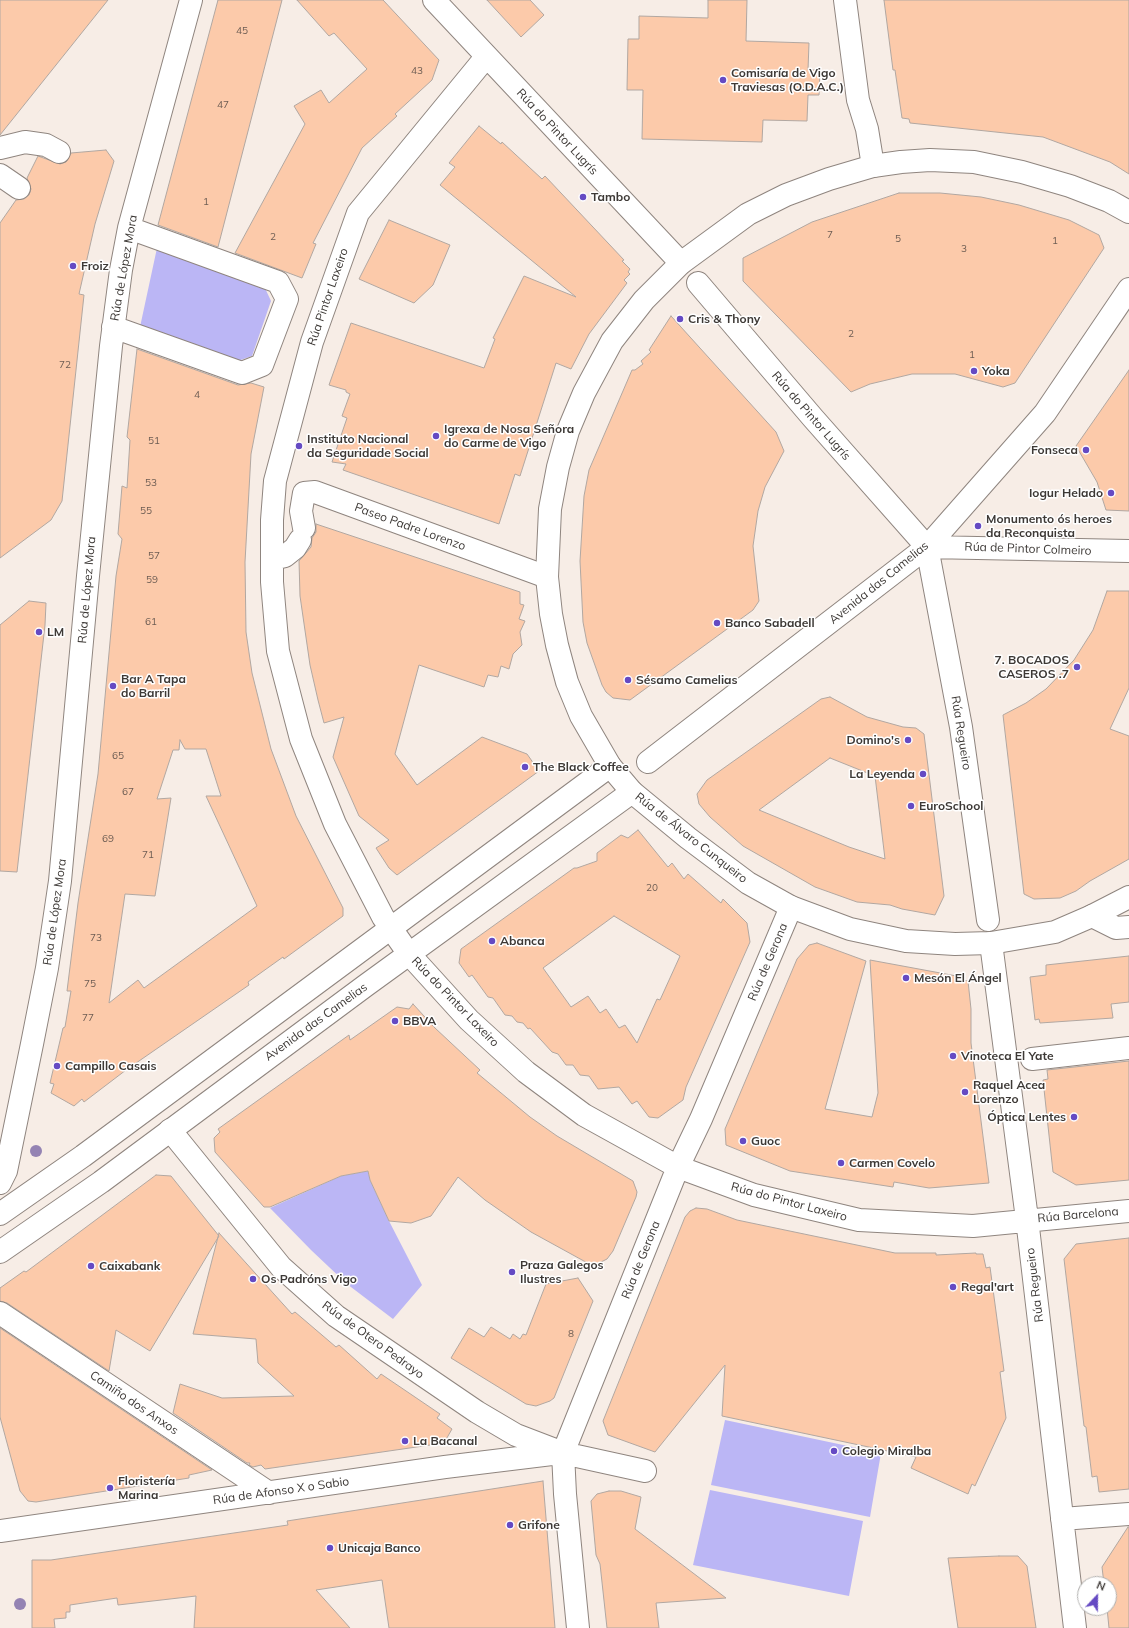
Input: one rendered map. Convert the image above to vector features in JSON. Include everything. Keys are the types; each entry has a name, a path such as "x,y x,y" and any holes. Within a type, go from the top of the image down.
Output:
{"street":[{"name":"Rúa de López Mora","path":"0,1183 6,1171 19,1111 47,968 60,881 88,576 113,327 121,270 129,228 191,0"},
{"name":"Rúa do Pintor Lugrís","path":"434,0 486,57 682,263"},
{"path":"845,0 858,100 867,129 872,166"},
{"name":"Rúa Pintor Laxeiro","path":"272,582 272,520 275,481 281,455 312,342 358,213 486,57"},
{"path":"0,148 25,142 46,144 59,152"},
{"name":"Rúa de Álvaro Cunqueiro","path":"1129,212 1108,201 1070,186 1022,172 974,162 930,160 872,166 829,179 780,198 748,214 682,263 644,300 612,341 584,393 568,431 558,466 550,509 547,577 551,614 557,645 567,682 581,716 610,766 632,792 688,838 748,883 791,907 850,929 906,941 955,944 991,943 1055,932 1092,916 1129,897"},
{"path":"0,175 19,188"},
{"path":"113,327 242,373 262,365 287,299 278,282 129,228"},
{"name":"Rúa do Pintor Lugrís","path":"698,283 812,418 927,547"},
{"name":"Avenida das Camelias","path":"648,762 927,547 1045,413 1129,289"},
{"name":"Paseo Padre Lorenzo","path":"272,559 285,556 295,548 302,534 301,511 304,493 315,492 547,577"},
{"name":"Rúa de Pintor Colmeiro","path":"927,547 1129,552"},
{"name":"Rúa Regueiro","path":"927,547 961,727 988,920"},
{"name":"Rúa do Pintor Laxeiro","path":"272,582 278,651 301,739 335,824 389,928 409,954 469,1020 526,1072 584,1115 678,1167 754,1195 859,1220 973,1226 1027,1220"},
{"path":"0,1214 83,1156 389,928 498,851 610,766"},
{"name":"Avenida das Camelias","path":"0,1252 101,1182 409,954 632,792"},
{"name":"Rúa de Gerona","path":"578,1628 565,1494 563,1453 678,1167 791,907"},
{"path":"1092,916 1116,928 1129,927"},
{"name":"Rúa Regueiro","path":"991,943 1027,1220 1075,1628"},
{"path":"1032,1059 1129,1048"},
{"name":"Rúa de Otero Pedrayo","path":"170,1130 281,1267 336,1316 477,1412 516,1435 563,1453"},
{"name":"Rúa Barcelona","path":"1027,1220 1129,1211"},
{"name":"Camiño dos Anxos","path":"0,1313 269,1493"},
{"path":"563,1453 645,1471"},
{"name":"Rúa de Afonso X o Sabio","path":"0,1531 445,1467 563,1453"},
{"path":"1062,1519 1129,1514"}],"shaded area":[{"path":"157,248 264,286 271,301 252,356 235,362 140,327"},
{"path":"368,1171 370,1180 389,1221 422,1285 393,1319 347,1284 270,1208 341,1176"},
{"path":"725,1420 881,1453 870,1517 711,1485"},
{"path":"710,1490 863,1521 849,1596 693,1565"}],"building":[{"path":"0,0 108,0 0,135"},
{"path":"218,0 282,0 218,247 158,225"},
{"path":"297,0 383,0 439,60 432,80 395,114 397,116 362,148 313,243 316,244 302,278 235,253 305,124 294,106 321,90 329,103 367,69 334,33 329,36"},
{"path":"487,0 530,0 544,15 521,37"},
{"name":"Comisaría de Vigo Traviesas (O.D.A.C.)","path":"708,0 747,0 746,41 809,43 808,70 820,70 819,95 808,95 807,121 763,120 762,142 642,139 643,90 627,90 628,39 639,39 639,16 708,18"},
{"path":"884,0 1129,0 1129,174 1110,162 1043,137 910,123 909,119 902,118 895,70 893,70"},
{"path":"479,126 501,144 502,142 542,179 545,176 624,260 622,261 630,269 628,272 630,274 624,280 627,283 589,334 571,369 556,363 520,476 515,474 499,524 343,470 346,464 332,462 347,418 342,416 350,394 346,392 346,390 329,385 351,323 484,368 495,339 493,338 524,276 576,297 440,185 455,167 449,163"},
{"path":"106,150 114,161 95,224 79,294 84,295 62,501 51,520 0,558 0,223 16,200 24,199 29,195 31,189 27,178 38,156 60,164 66,162 71,153"},
{"path":"899,193 940,193 981,197 1019,205 1069,220 1099,235 1104,248 1015,383 1003,387 955,374 912,374 870,384 851,392 743,281 743,258 812,222"},
{"path":"389,220 450,245 433,285 414,303 359,279"},
{"path":"671,316 776,432 784,451 765,487 758,511 753,546 759,601 753,610 630,700 613,698 606,692 602,685 587,643 583,622 580,561 584,496 589,470 632,370 635,370 643,364 641,361 651,352 649,350"},
{"path":"137,349 238,385 251,383 264,387 251,454 245,562 246,632 252,673 271,749 296,816 343,908 343,916 284,959 283,957 248,982 249,985 126,1070 84,1102 82,1099 74,1106 51,1093 54,1084 50,1083 63,1028 65,1027 71,991 67,991 78,903 98,774 116,576 122,539 118,534 122,486 127,488 130,440 127,437","holes":["180,740 185,749 206,749 221,796 206,796 257,906 144,988 138,980 109,1003 125,894 155,896 171,798 157,799 173,750 179,750"]},
{"path":"1129,370 1129,511 1106,510 1097,482 1076,446"},
{"path":"316,524 520,592 520,604 524,605 519,619 525,621 520,632 522,645 513,654 509,669 501,666 498,677 488,675 484,687 419,665 395,754 417,785 482,737 527,754 539,771 397,875 389,868 376,848 389,840 359,816 333,757 344,717 324,723 318,700 310,665 300,596 299,561 311,547 312,538 316,532"},
{"path":"1107,591 1129,591 1129,688 1110,729 1129,736 1129,859 1090,881 1076,891 1060,898 1034,899 1024,894 1003,715 1026,703 1046,689 1074,660 1093,630"},
{"path":"29,601 46,603 45,625 17,872 0,871 0,625"},
{"path":"830,697 867,717 903,727 916,728 924,734 944,896 935,915 902,909 890,905 857,902 815,887 743,846 710,817 699,804 697,794 707,780 821,699","holes":["830,758 875,776 885,859 849,847 759,810"]},
{"path":"638,830 668,867 672,863 684,879 688,874 721,903 723,899 747,923 750,942 686,1087 683,1100 658,1118 649,1117 637,1101 632,1104 619,1087 598,1089 589,1076 580,1075 573,1065 566,1065 558,1054 552,1052 530,1028 528,1029 523,1023 517,1022 512,1016 505,1015 493,998 488,997 472,975 469,977 459,963 461,949 574,868 597,861 597,853 621,835 628,838","holes":["614,916 680,956 660,1000 657,999 637,1043 625,1025 619,1028 606,1009 600,1013 588,996 571,1007 543,968"]},
{"path":"817,943 866,961 825,1109 872,1117 878,1093 870,960 962,977 962,980 968,981 971,1009 971,1043 989,1183 929,1188 894,1182 893,1187 790,1171 726,1145 725,1129 797,959 809,945"},
{"path":"1129,956 1129,1002 1111,1004 1113,1018 1040,1023 1039,1019 1035,1020 1030,977 1046,975 1046,965"},
{"path":"413,1004 435,1028 480,1070 477,1073 530,1117 557,1136 633,1181 637,1192 636,1197 613,1251 607,1259 593,1266 531,1232 485,1200 458,1177 431,1216 411,1223 389,1221 370,1180 368,1171 341,1176 270,1207 264,1207 215,1152 214,1138 220,1132 218,1129 349,1035 350,1040 397,1007 409,1009"},
{"path":"1129,1061 1129,1180 1076,1185 1053,1172 1043,1080 1048,1079 1047,1070"},
{"path":"156,1175 171,1176 219,1236 150,1351 116,1330 109,1371 7,1303 0,1301 0,1288 24,1271 26,1272"},
{"path":"696,1208 707,1209 737,1220 895,1253 936,1253 936,1255 983,1254 986,1268 990,1267 1004,1371 1000,1372 1006,1418 975,1486 972,1484 968,1494 911,1468 916,1457 722,1416 725,1365 655,1452 608,1435 603,1421 685,1217 690,1211"},
{"path":"219,1233 292,1314 295,1312 336,1347 339,1345 377,1379 381,1374 440,1414 437,1418 452,1429 444,1443 265,1469 261,1465 253,1467 249,1465 250,1463 247,1463 173,1413 180,1384 222,1398 294,1396 258,1363 256,1339 193,1334"},
{"path":"1129,1238 1129,1489 1099,1492 1097,1476 1092,1477 1086,1427 1084,1426 1064,1259 1076,1244"},
{"path":"578,1278 593,1301 554,1398 550,1401 536,1406 526,1404 451,1358 469,1328 484,1337 491,1327 510,1339 513,1334 520,1339 523,1334 526,1335 546,1284"},
{"path":"0,1328 212,1470 189,1475 189,1478 36,1502 28,1501 20,1491 0,1417"},
{"path":"543,1481 555,1628 389,1628 382,1580 316,1590 350,1628 194,1628 196,1596 118,1605 117,1598 70,1605 70,1612 66,1612 66,1618 54,1619 55,1628 32,1628 32,1560 51,1560 288,1525 287,1521"},
{"path":"609,1491 621,1491 641,1497 635,1529 726,1598 656,1603 659,1628 607,1628 600,1564 596,1555 591,1501 597,1494"},
{"path":"1129,1527 1129,1628 1109,1628 1108,1616 1117,1616 1117,1576 1103,1576 1102,1567"},
{"path":"1018,1556 1027,1566 1036,1628 958,1628 948,1558"}],"place":[{"name":"Comisaría de Vigo Traviesas (O.D.A.C.)","path":"723,80"},
{"name":"Tambo","path":"583,197"},
{"name":"Froiz","path":"73,266"},
{"name":"Cris & Thony","path":"680,319"},
{"name":"Yoka","path":"974,371"},
{"name":"Igrexa de Nosa Señora do Carme de Vigo","path":"436,436"},
{"name":"Instituto Nacional da Seguridade Social","path":"299,446"},
{"name":"Fonseca","path":"1086,450"},
{"name":"Iogur Helado","path":"1111,493"},
{"name":"Monumento ós heroes da Reconquista","path":"978,526"},
{"name":"Banco Sabadell","path":"717,623"},
{"name":"LM","path":"39,632"},
{"name":"7. BOCADOS CASEROS .7","path":"1077,667"},
{"name":"Sésamo Camelias","path":"628,680"},
{"name":"Bar A Tapa do Barril","path":"113,686"},
{"name":"Domino's","path":"908,740"},
{"name":"The Black Coffee","path":"525,767"},
{"name":"La Leyenda","path":"923,774"},
{"name":"EuroSchool","path":"911,806"},
{"name":"Abanca","path":"492,941"},
{"name":"Mesón El Ángel","path":"906,978"},
{"name":"BBVA","path":"395,1021"},
{"name":"Vinoteca El Yate","path":"953,1056"},
{"name":"Campillo Casais","path":"57,1066"},
{"name":"Raquel Acea Lorenzo","path":"965,1092"},
{"name":"Óptica Lentes","path":"1074,1117"},
{"name":"Guoc","path":"743,1141"},
{"name":"Carmen Covelo","path":"841,1163"},
{"name":"Caixabank","path":"91,1266"},
{"name":"Praza Galegos Ilustres","path":"512,1272"},
{"name":"Os Padróns Vigo","path":"253,1279"},
{"name":"Regal'art","path":"953,1287"},
{"name":"La Bacanal","path":"405,1441"},
{"name":"Colegio Miralba","path":"834,1451"},
{"name":"Floristería Marina","path":"110,1488"},
{"name":"Grifone","path":"510,1525"},
{"name":"Unicaja Banco","path":"330,1548"}]}
